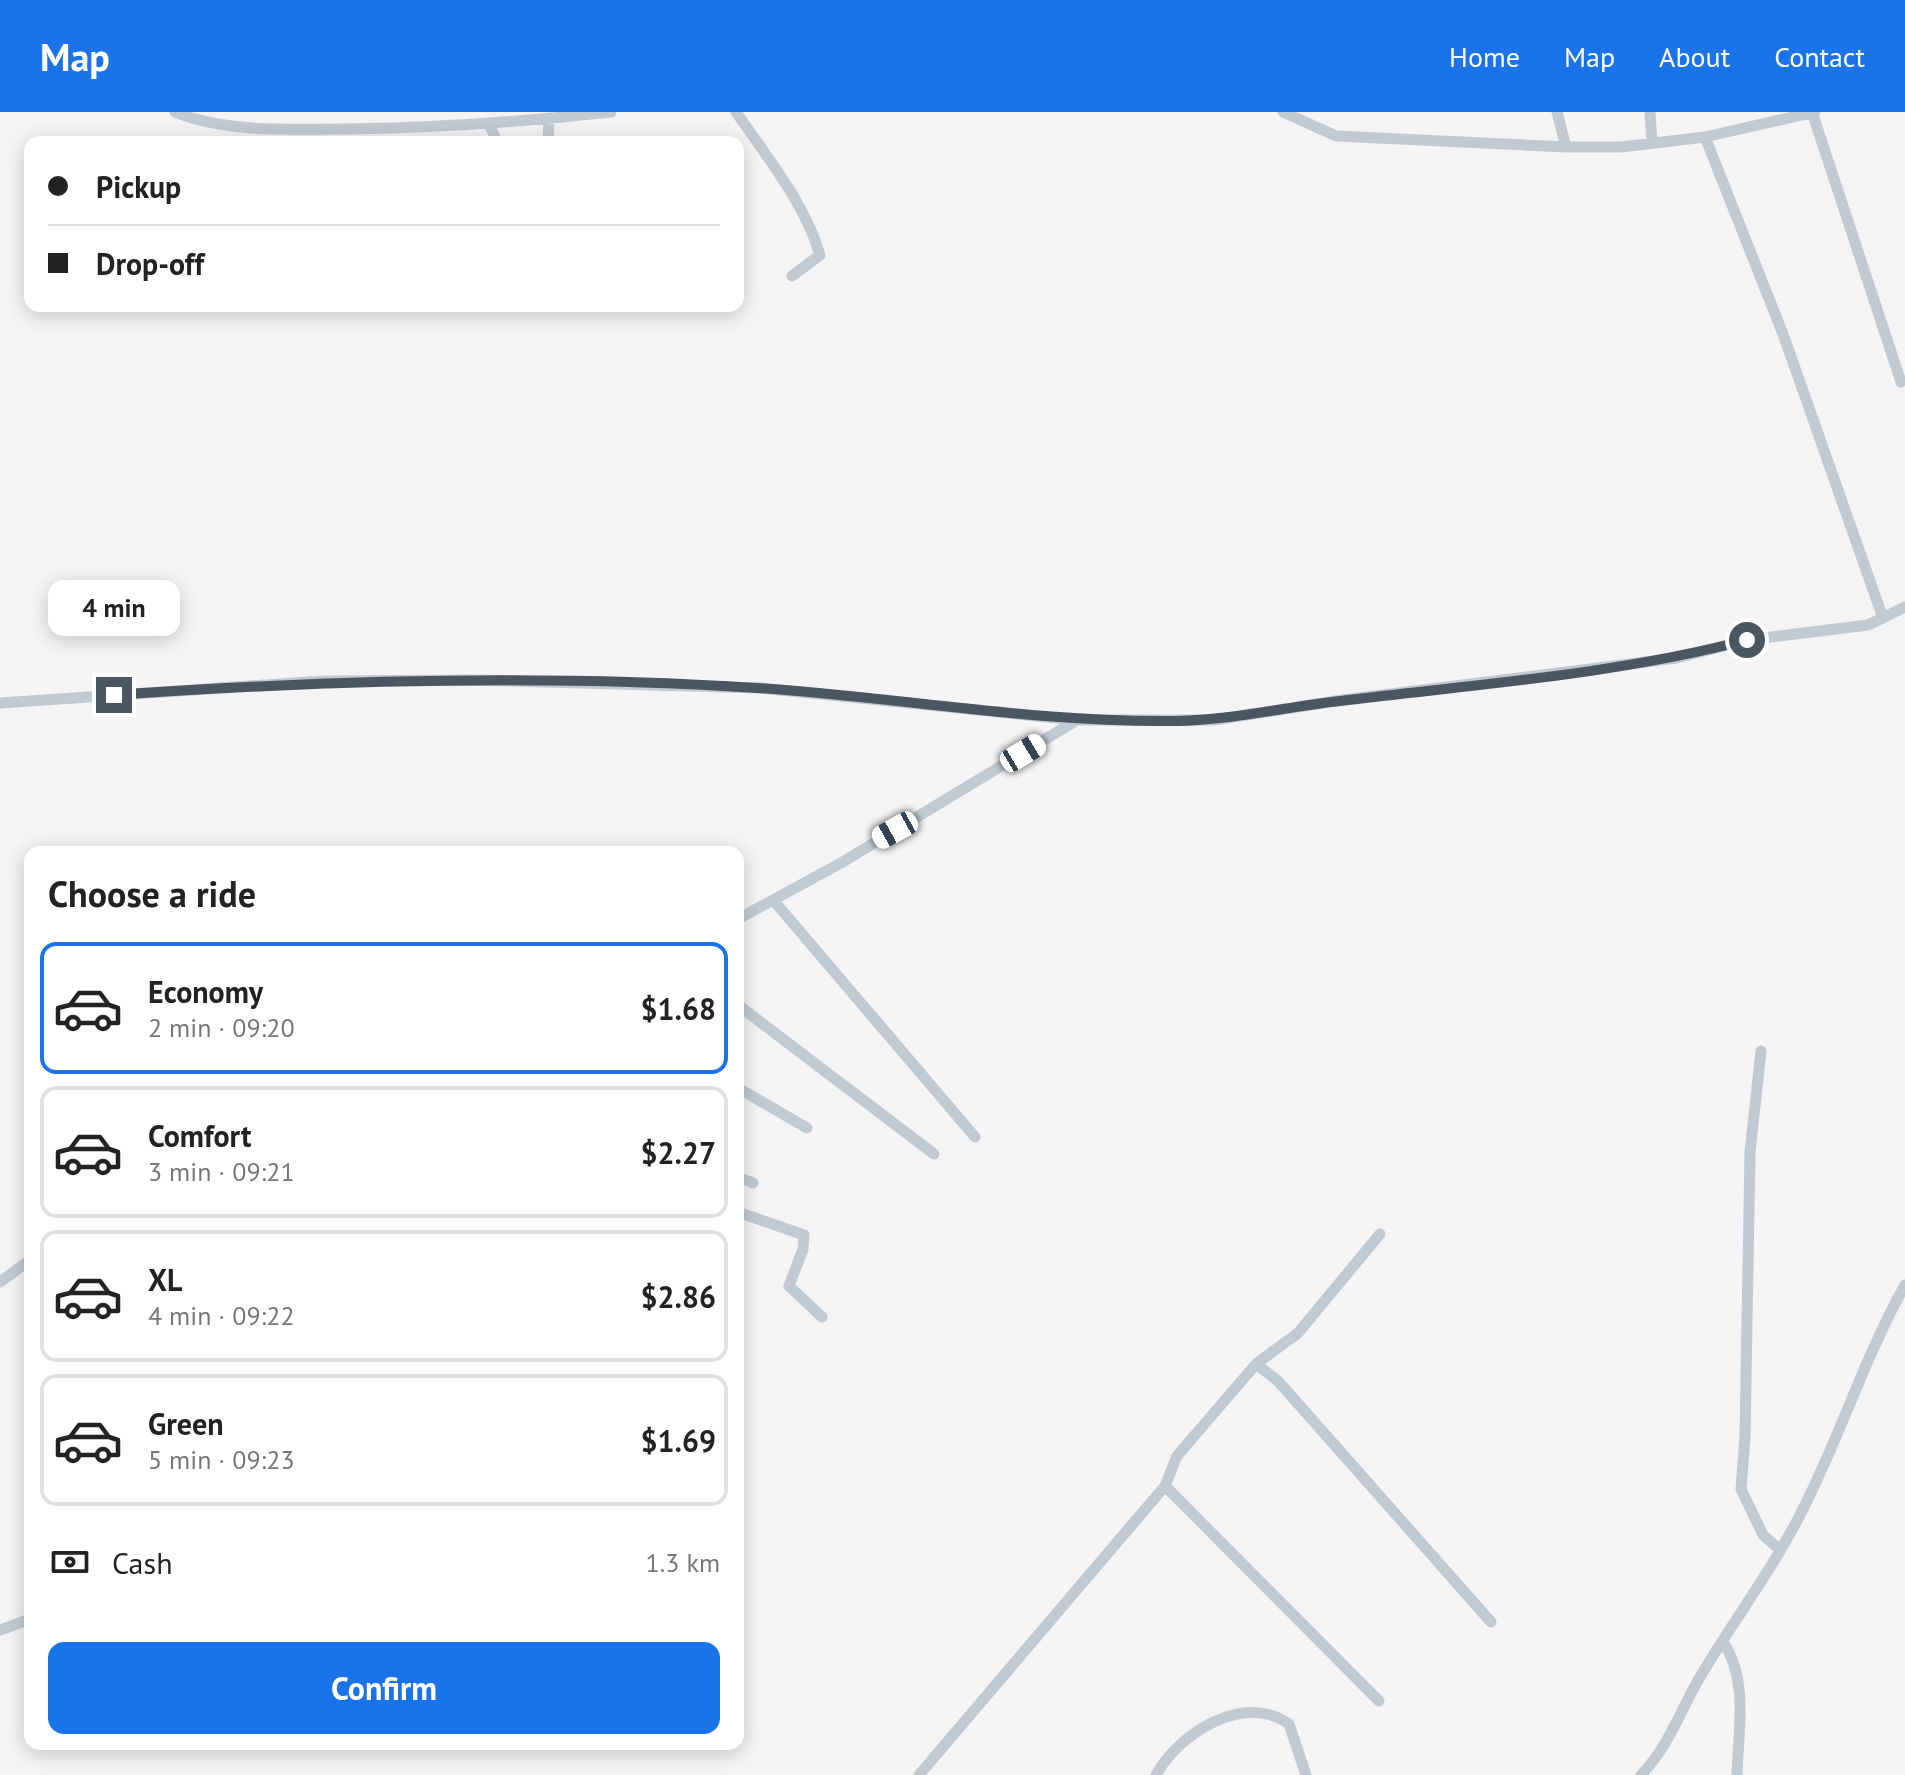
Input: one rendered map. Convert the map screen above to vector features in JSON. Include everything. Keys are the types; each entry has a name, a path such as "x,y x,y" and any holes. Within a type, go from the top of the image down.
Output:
{"street":[{"path":"175,112 202,123 297,129 490,126 611,112"},
{"path":"736,112 786,186 816,240 820,255 792,276"},
{"path":"1283,112 1336,136 1566,147 1705,137 1814,112 1901,382"},
{"path":"1557,112 1566,147"},
{"path":"1650,112 1652,143"},
{"path":"548,136 549,119"},
{"path":"490,126 494,136"},
{"path":"1705,137 1783,334 1883,618"},
{"path":"0,703 324,681 506,681 759,688 1077,720 1214,720 1342,700 1677,658 1747,640 1825,629 1846,630 1905,607"},
{"path":"744,916 1077,720"},
{"path":"774,901 975,1137"},
{"path":"744,1010 934,1154"},
{"path":"744,1017 872,1113"},
{"path":"1761,1051 1750,1152 1745,1437 1741,1489 1763,1535 1780,1550"},
{"path":"744,1091 807,1128"},
{"path":"744,1179 753,1183"},
{"path":"744,1214 804,1235 803,1249 789,1286 822,1317"},
{"path":"919,1775 1165,1486 1177,1456 1256,1364 1298,1333 1380,1234"},
{"path":"0,1282 24,1264"},
{"path":"1641,1775 1658,1757 1780,1550 1838,1438 1863,1366 1905,1285"},
{"path":"1256,1364 1278,1381 1491,1622"},
{"path":"1165,1486 1379,1701"},
{"path":"0,1630 24,1621"},
{"path":"1723,1642 1732,1656 1738,1677 1737,1775"},
{"path":"1156,1775 1181,1743 1208,1724 1228,1716 1257,1713 1271,1714 1289,1724 1306,1775"}],"route":[{"path":"114,695 324,681 650,683 759,688 1077,720 1214,720 1342,700 1677,658 1747,640"}]}
